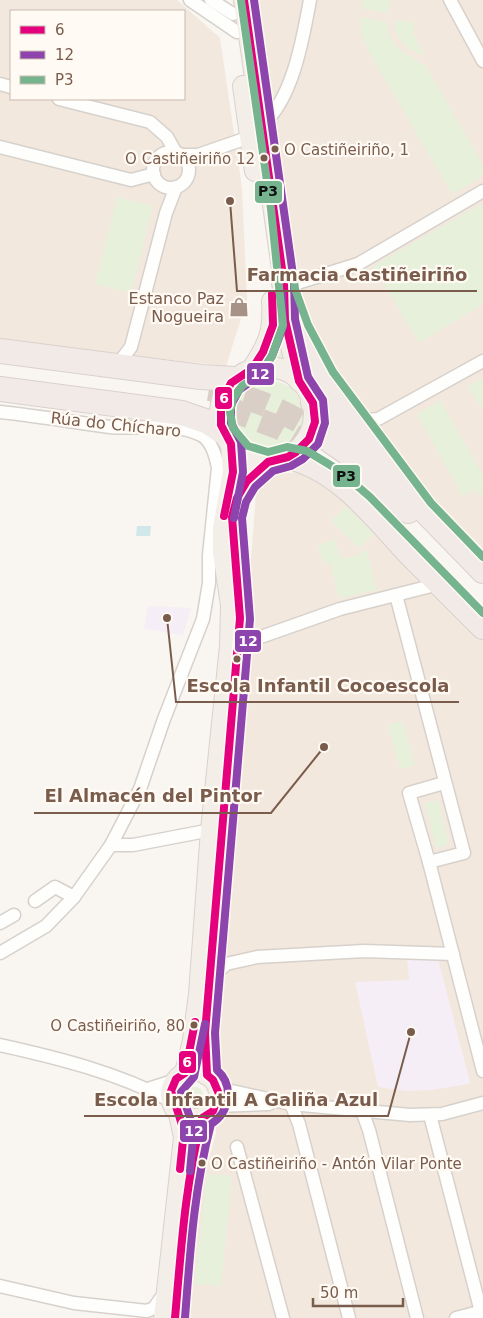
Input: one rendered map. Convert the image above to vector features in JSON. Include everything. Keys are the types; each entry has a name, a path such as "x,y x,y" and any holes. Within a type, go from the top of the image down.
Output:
{"highway":[{"path":"284,283 299,329 334,391 423,509"},
{"path":"0,351 201,378 244,373"},
{"path":"0,363 208,396 0,377"},
{"path":"0,389 182,414 208,422 219,437"},
{"path":"313,403 325,411 483,571"},
{"path":"483,591 385,487 352,456 322,444 342,467 376,498 483,608"},
{"path":"278,460 305,461 334,478 363,504 483,627"}],"main road":[{"path":"236,11 284,283 285,320 299,381"},
{"path":"155,1316 184,1137 170,1094 180,1077 193,1040 231,621 223,544 224,515 233,472 219,437 221,403 224,395 263,352 274,325 256,130 236,11"},
{"path":"175,1318 185,1202 196,1139 211,1097 205,1033 208,982 240,609 233,557 232,517 242,489 255,473 296,452 309,438 314,422 313,403 299,381 288,372 277,368 244,373"},
{"path":"219,437 243,455 278,460"},
{"path":"216,892 212,838 223,807"},
{"path":"180,1077 200,1072 211,1097"},
{"path":"175,1108 194,1120 211,1097"}],"street":[{"path":"190,0 236,11"},
{"path":"211,0 236,11"},
{"path":"166,213 162,185 154,174 155,162 160,156 169,152 198,155 256,130 273,115 284,94 300,52 310,0"},
{"path":"450,0 483,61"},
{"path":"63,100 144,120 167,136 189,167"},
{"path":"158,129 161,137 160,156"},
{"path":"0,147 131,180 154,174"},
{"path":"110,366 121,360 131,347 166,213 176,187 186,181 189,167 198,155"},
{"path":"162,185 176,187"},
{"path":"284,283 294,284 358,264 483,191"},
{"path":"131,347 144,362 153,365 244,373"},
{"path":"310,351 323,361 358,414 365,420 378,419 390,414 483,362"},
{"name":"Rúa do Chícharo","path":"0,412 112,427 178,428 219,437"},
{"path":"379,451 374,433 376,426 390,414"},
{"path":"0,953 46,926 74,896 112,845 140,789 164,719 203,619 209,583 209,555 218,468 216,456 208,441 219,437"},
{"path":"238,645 340,609 439,584"},
{"path":"396,595 444,783 464,852 429,862"},
{"path":"444,783 409,793 429,862 483,1071"},
{"path":"112,845 133,845 191,836 212,838"},
{"path":"35,901 55,887 74,896"},
{"path":"0,923 14,915"},
{"path":"212,943 215,958 226,964"},
{"path":"208,982 226,964 257,957 354,952 453,954"},
{"path":"0,1046 42,1054 148,1089 175,1108"},
{"path":"148,1089 180,1077"},
{"path":"211,1097 362,1111 430,1115 483,1103"},
{"path":"211,1097 292,1104"},
{"path":"292,1104 300,1124 350,1318"},
{"path":"362,1111 369,1130 417,1318"},
{"path":"430,1115 482,1312 456,1318"},
{"path":"237,1147 284,1318"},
{"path":"0,1286 74,1302 155,1316 154,1308 161,1298"}],"shaded area":[{"path":"0,0 177,0 220,38 242,188 247,300 226,366 0,341"},
{"path":"233,0 483,0 483,567 371,426 301,368"},
{"path":"304,472 326,486 483,634 483,1318 185,1318 190,1229 216,1133 216,1019 256,494 266,474"},
{"path":"148,606 191,608 183,635 144,629"},
{"path":"407,958 438,959 470,1082 468,1084 432,1090 407,1091 378,1087 355,982 409,980"}],"green space":[{"path":"362,0 390,0 388,13 361,8"},
{"path":"361,17 387,22 388,32 394,44 426,66 483,165 483,176 452,194 369,52 361,32"},
{"path":"394,20 415,23 413,33 424,55 407,47 399,39"},
{"path":"117,197 153,206 131,293 95,284"},
{"path":"483,203 483,304 419,343 373,266"},
{"path":"283,329 288,362 271,359"},
{"path":"483,378 483,411 468,386"},
{"path":"275,380 294,390 302,402 304,416 302,430 294,442 282,450 261,452 242,442 234,430 232,409 242,390 254,382"},
{"path":"440,400 483,475 483,497 474,489 463,497 417,414"},
{"path":"346,506 374,533 359,548 331,521"},
{"path":"334,539 341,558 335,560 360,555 359,551 367,551 377,590 339,598 330,562 324,564 317,546"},
{"path":"402,721 415,765 400,769 388,725"},
{"path":"438,800 449,844 436,848 425,803"},
{"path":"192,1087 198,1087 203,1092 201,1101 192,1103 187,1098 187,1092"},
{"path":"207,1174 232,1176 221,1286 195,1284"}],"water":[{"path":"137,526 151,526 150,536 136,536"}],"tunnel":[{"path":"209,389 256,401 284,413 325,437"},
{"path":"227,408 280,428 297,438"}],"transit line":[{"name":"P3","path":"241,0 271,209 283,325 272,356 260,374 242,386 233,399 230,412 233,428 248,446 268,452 287,447 307,451 340,471 370,497 483,613"},
{"name":"6","path":"175,1318 184,1218 191,1168 202,1118 213,1111 219,1094 213,1080 207,1075 205,1033 240,618 232,517 237,498 247,481 268,462 288,457 296,452 309,439 315,422 313,403 299,381 285,320 284,283 244,0"},
{"name":"12","path":"185,1318 193,1221 200,1172 211,1124 226,1106 228,1091 223,1076 217,1070 215,1033 250,619 242,518 246,502 255,487 273,471 291,466 303,459 318,444 325,423 323,400 308,377 295,319 294,282 254,0"},
{"name":"P3","path":"293,274 295,289 308,325 333,372 431,503 483,557"},
{"name":"6","path":"224,516 233,472 231,444 221,425 221,403 231,383 252,369 263,352 273,325 272,294"},
{"name":"12","path":"234,518 243,472 241,442 231,423 231,405 239,390 259,376 272,356 283,327 282,294"},
{"name":"6","path":"180,1169 184,1131 171,1091 176,1079 185,1073 195,1022"},
{"name":"12","path":"190,1171 194,1129 181,1092 194,1077 205,1024"}],"place":[{"name":"O Castiñeiriño, 1","path":"275,149"},
{"name":"O Castiñeiriño 12","path":"264,158"},
{"name":"Farmacia Castiñeiriño","path":"230,201"},
{"name":"Estanco Paz Nogueira","path":"239,307"},
{"name":"Escola Infantil Cocoescola","path":"167,618"},
{"name":"El Almacén del Pintor","path":"324,747"},
{"name":"O Castiñeiriño, 80","path":"194,1025"},
{"name":"Escola Infantil A Galiña Azul","path":"411,1032"},
{"name":"O Castiñeiriño - Antón Vilar Ponte","path":"202,1163"}]}
